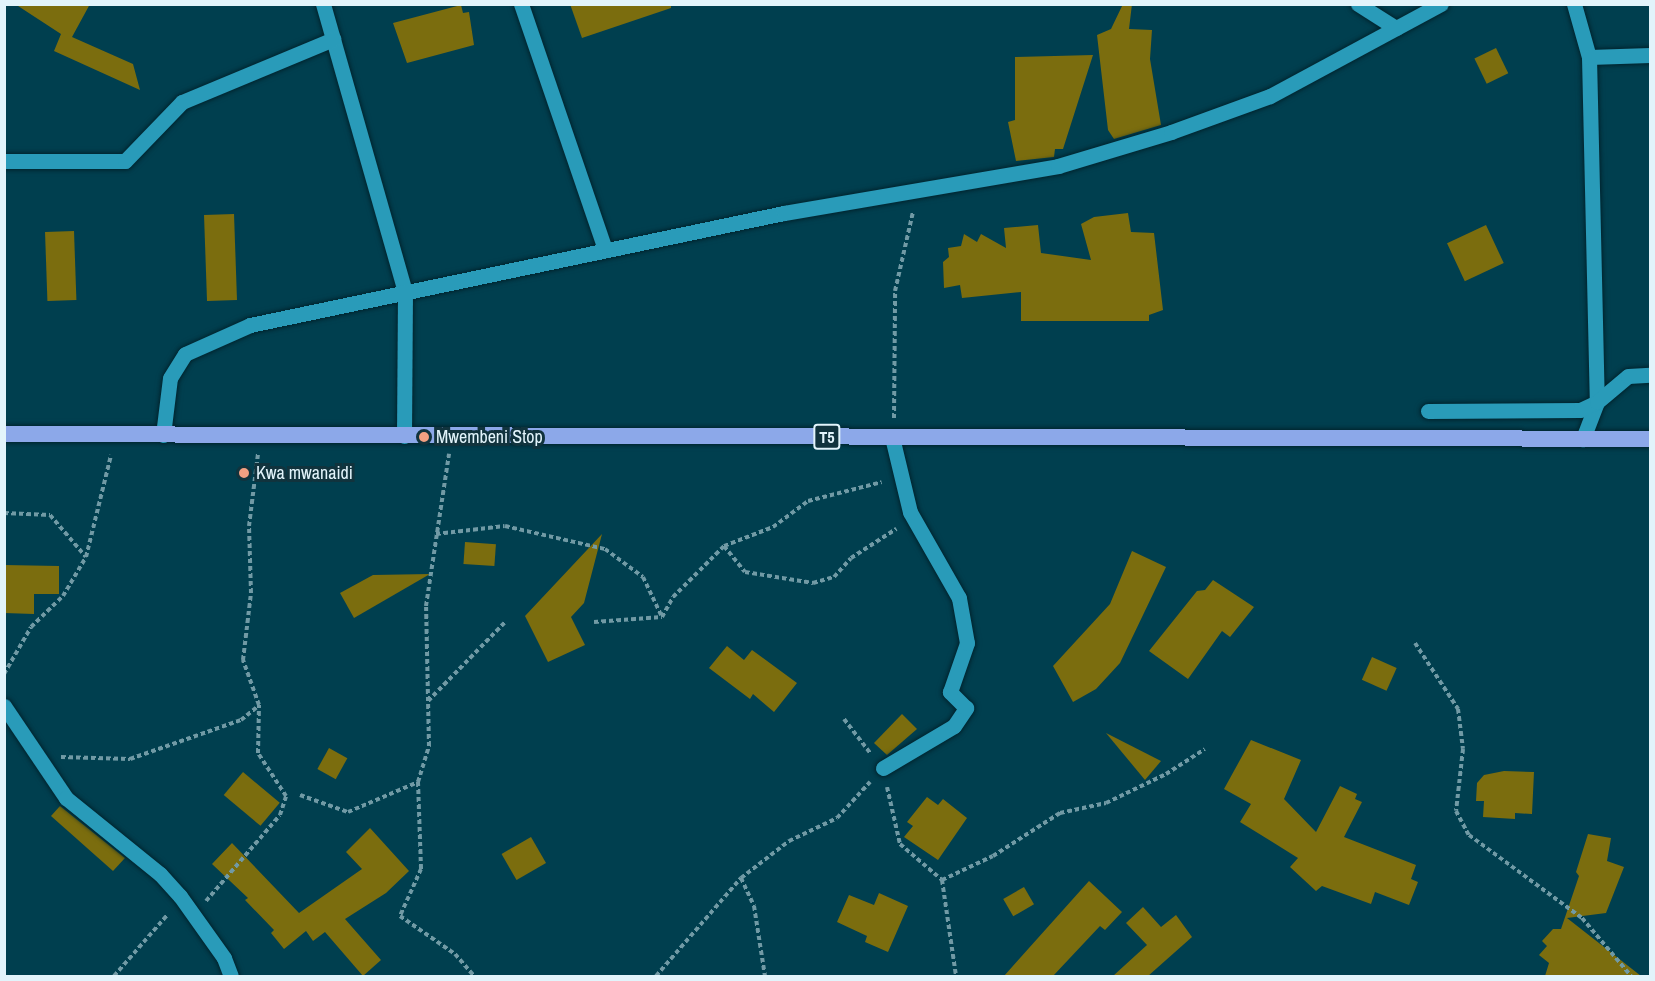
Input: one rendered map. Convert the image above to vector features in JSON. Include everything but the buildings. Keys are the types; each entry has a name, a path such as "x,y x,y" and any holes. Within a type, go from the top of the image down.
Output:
{"highway":[{"name":"T5","path":"4,434 1650,439"}],"street":[{"path":"323,4 405,292 404,436"},
{"path":"521,4 605,250"},
{"path":"1358,4 1396,28"},
{"path":"163,435 170,378 192,350 250,325 784,213 1058,166 1171,132 1270,96 1441,4"},
{"path":"1574,4 1589,57 1597,402 1583,439"},
{"path":"4,162 125,161 182,102 333,39"},
{"path":"1589,57 1650,55"},
{"path":"1428,411 1580,410 1597,402 1628,376 1650,375"},
{"path":"883,768 933,741 954,726 966,708 950,692 967,643 959,598 910,512 892,437"},
{"path":"4,706 66,798 160,874 180,896 224,958 231,976"}],"path":[{"path":"892,437 895,291 918,191"},
{"path":"4,674 31,627 63,596 86,557 116,435"},
{"path":"196,918 210,894 280,815 286,796 258,753 259,705 243,660 251,593 249,526 260,435"},
{"path":"452,436 426,606 429,746 418,782 421,869 400,916 455,954 474,976"},
{"path":"662,617 673,597 724,546 773,527 808,501 879,482 904,480"},
{"path":"724,546 745,572 792,582 824,582 864,550 885,539 910,512"},
{"path":"4,513 50,515 86,557"},
{"path":"436,534 505,526 605,549 643,578 662,617"},
{"path":"594,622 662,617"},
{"path":"427,701 505,622"},
{"path":"1415,643 1458,709 1463,749 1456,811 1469,835 1582,918 1631,976"},
{"path":"37,755 129,759 241,720 259,705"},
{"path":"843,719 883,768 900,844 942,880 956,976"},
{"path":"942,880 993,856 1060,813 1106,803 1166,774 1205,749"},
{"path":"656,976 741,878 789,842 837,818 883,768"},
{"path":"300,795 348,812 418,782"},
{"path":"741,878 754,906 765,976"},
{"path":"114,976 165,920 180,896"}],"place":[{"name":"Mwembeni Stop","path":"424,437"},
{"name":"Kwa mwanaidi","path":"244,473"}]}
